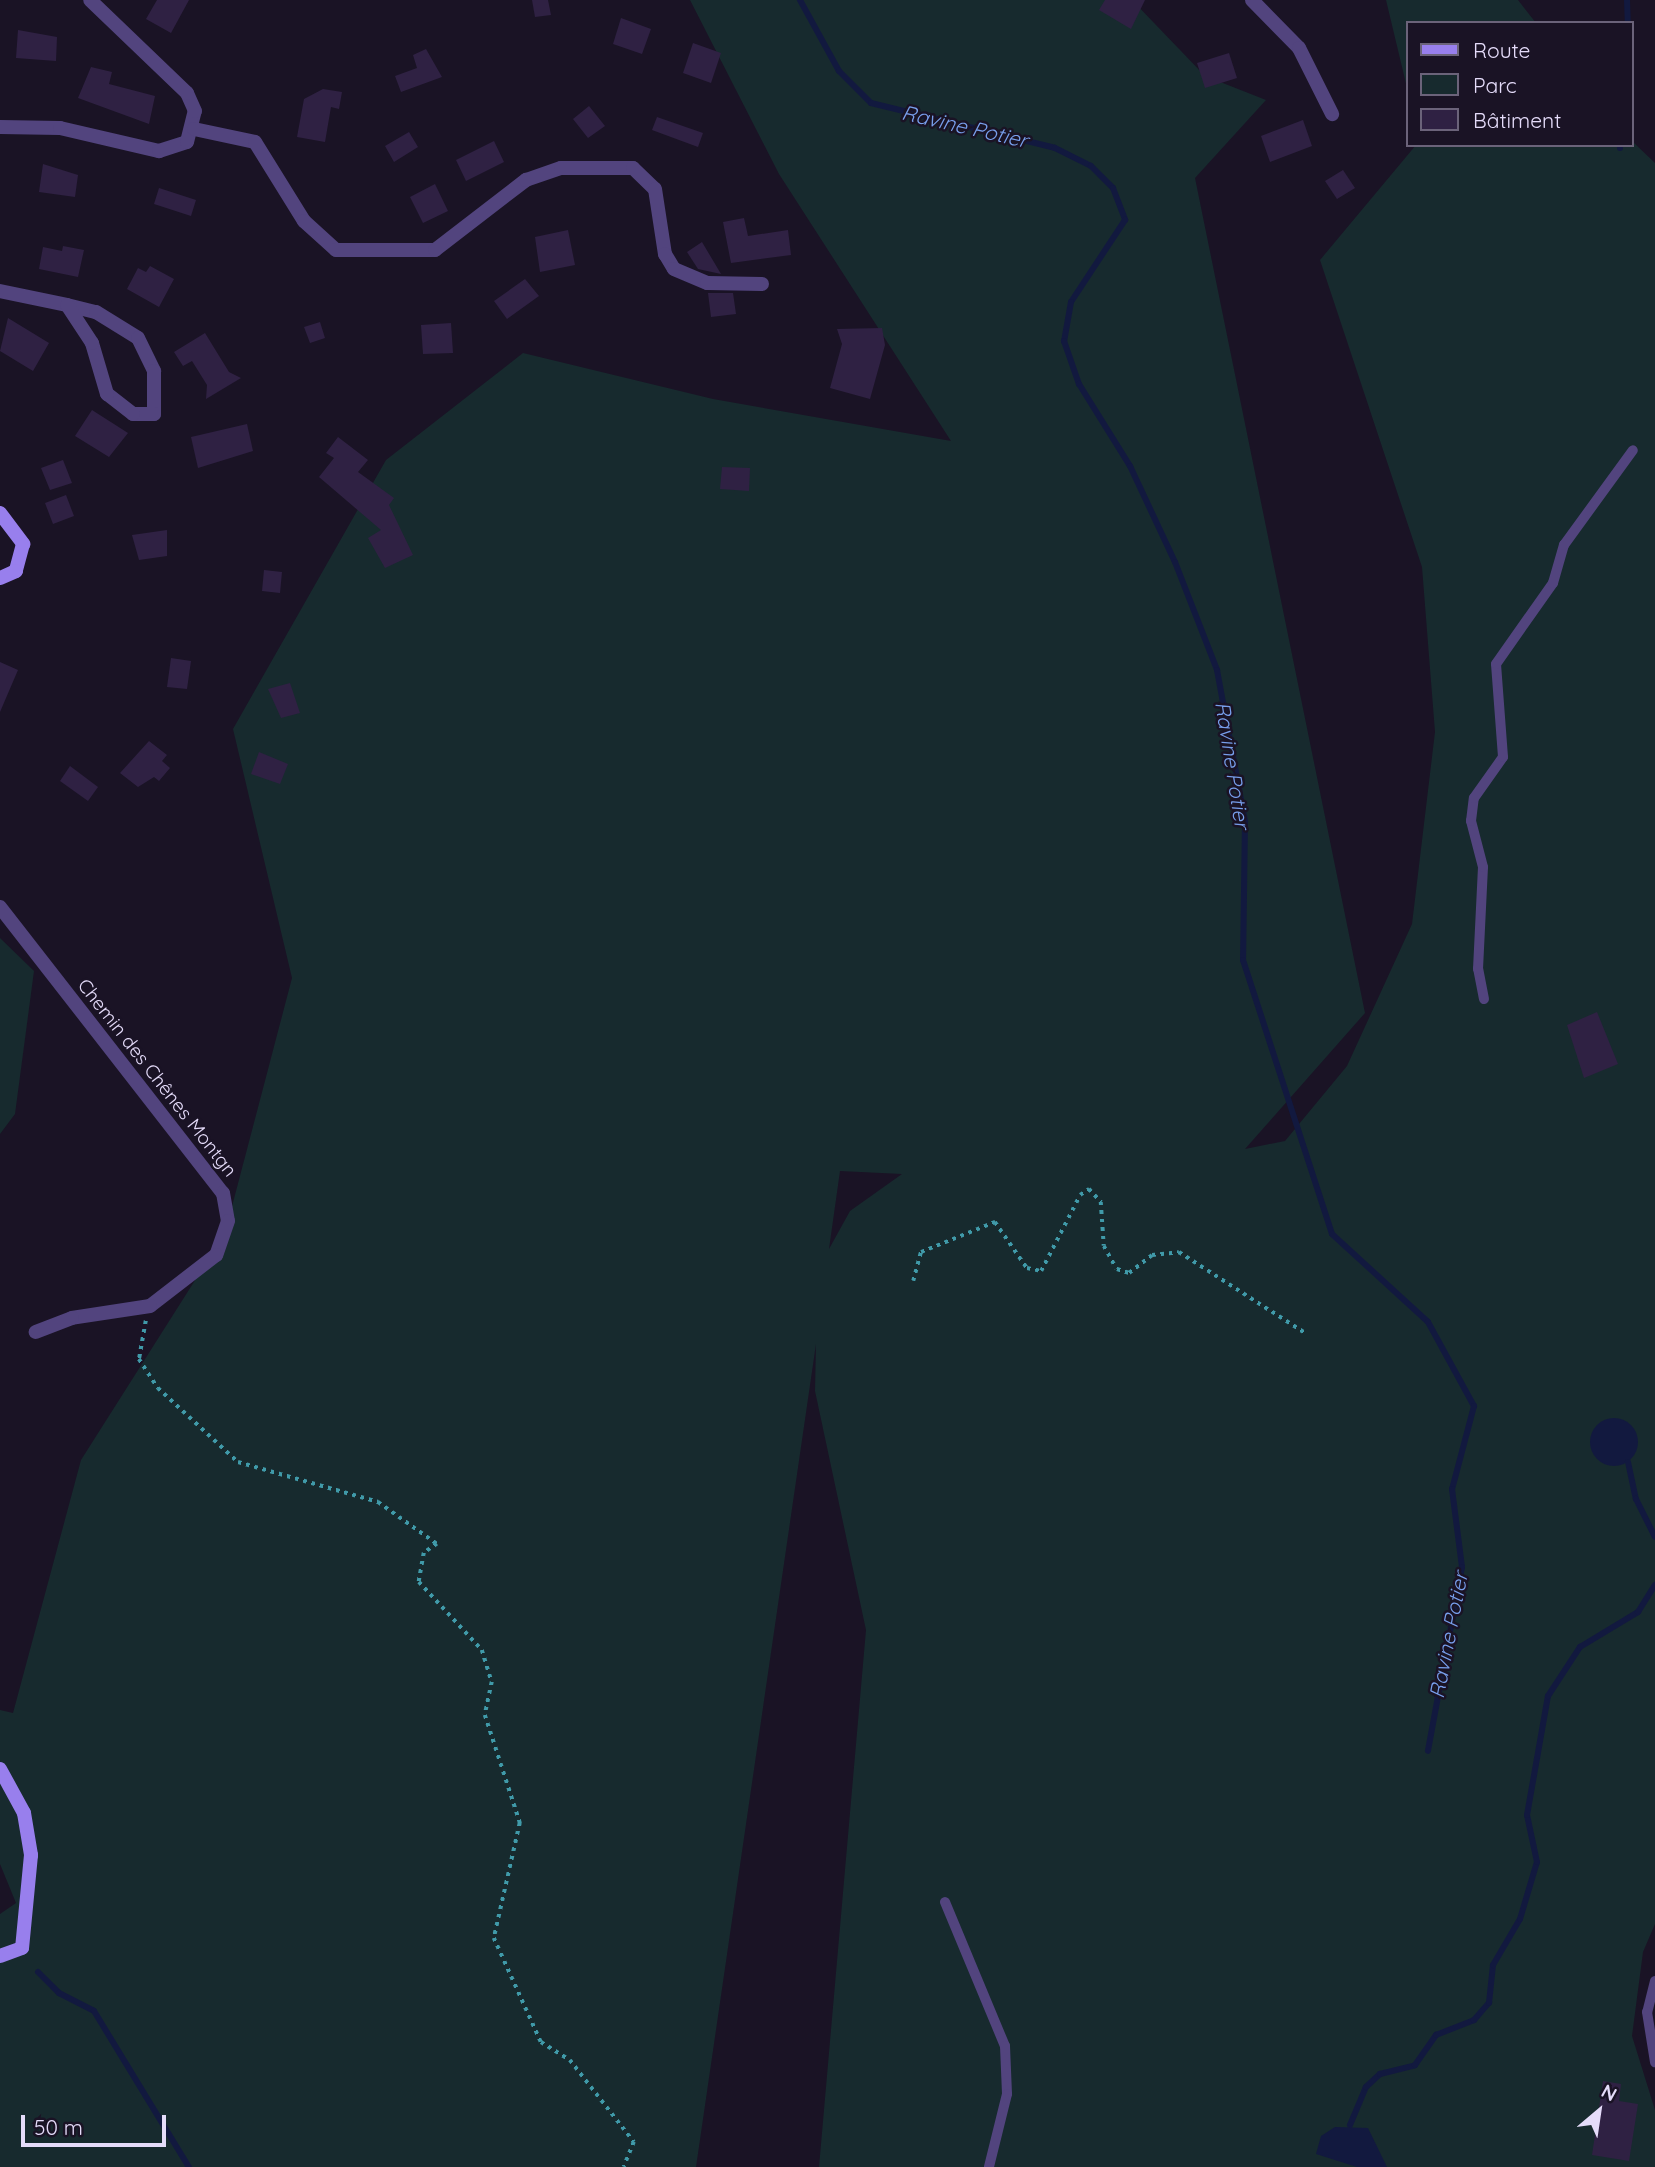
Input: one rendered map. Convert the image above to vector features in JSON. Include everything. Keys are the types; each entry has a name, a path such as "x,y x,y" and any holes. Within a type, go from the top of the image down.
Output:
{"main road":[{"path":"0,513 23,544 16,571 0,578"},
{"path":"0,1769 24,1813 31,1855 22,1948 0,1956"}],"street":[{"path":"0,127 60,128 159,151 187,142 194,129 187,93 90,0"},
{"path":"1252,0 1299,48 1332,114"},
{"path":"194,129 255,142 304,221 336,250 435,250 526,180 561,168 633,168 655,188 665,254 674,268 707,283 762,284"},
{"path":"0,291 67,305 96,312 138,338 154,371 154,414 133,414 107,394 92,343 67,305"},
{"name":"Chemin des Chênes Montgn","path":"0,907 223,1193 228,1221 216,1255 150,1306 72,1318 36,1332"}],"lane":[{"path":"1484,999 1478,986 1483,867 1471,821 1474,798 1503,757 1496,664 1553,583 1564,545 1633,450"},
{"path":"945,1902 1005,2046 1007,2094 989,2167"},
{"path":"1655,1981 1647,2012 1655,2062"}],"path":[{"path":"913,1281 921,1252 995,1222 1027,1268 1041,1271 1080,1195 1089,1189 1101,1202 1104,1246 1116,1269 1129,1273 1152,1255 1179,1252 1305,1333"},
{"path":"150,1306 139,1359 158,1388 211,1441 238,1462 378,1502 437,1544 424,1553 419,1582 482,1650 492,1682 485,1715 520,1823 494,1938 541,2042 570,2060 634,2142 624,2167"}],"green space":[{"path":"690,0 1132,0 1205,76 1266,100 1195,178 1365,1013 1245,1149 1285,1141 1347,1066 1412,924 1435,732 1422,567 1320,260 1414,147 1634,147 1634,143 1655,163 1655,1924 1643,1952 1632,2036 1655,2110 1655,2167 819,2167 866,1630 815,1391 816,1344 696,2167 0,2167 0,1914 16,1903 0,1864 0,1710 13,1713 81,1460 225,1233 292,978 233,729 386,460 523,353 713,399 951,441 779,174","holes":["840,1171 902,1174 850,1211 829,1249"]},
{"path":"1386,0 1518,0 1534,21 1406,21 1406,84"},
{"path":"0,938 34,971 15,1114 0,1134"}],"water":[{"path":"1614,1418 1631,1425 1638,1442 1631,1459 1614,1466 1597,1459 1590,1442 1597,1425"},
{"path":"1335,2127 1368,2128 1387,2167 1357,2167 1316,2154 1321,2136"}],"building":[{"path":"157,0 189,0 171,33 146,19"},
{"path":"532,0 548,0 551,15 535,17"},
{"path":"1105,0 1145,0 1131,29 1099,10"},
{"path":"621,18 651,29 642,54 613,44"},
{"path":"18,30 57,37 56,61 16,58"},
{"path":"693,43 721,53 711,83 683,73"},
{"path":"426,49 442,77 401,92 395,76 417,68 413,55"},
{"path":"1229,53 1237,78 1205,88 1197,63"},
{"path":"91,67 112,72 109,84 155,96 149,124 78,98"},
{"path":"323,89 342,92 339,109 331,107 325,142 297,137 304,99"},
{"path":"589,106 605,126 588,138 573,119"},
{"path":"657,117 703,133 698,147 652,130"},
{"path":"1303,120 1312,146 1270,162 1261,136"},
{"path":"409,132 418,147 394,162 385,146"},
{"path":"494,141 504,162 466,181 456,160"},
{"path":"43,164 78,175 75,197 39,192"},
{"path":"1343,170 1355,188 1337,199 1325,181"},
{"path":"435,184 448,211 423,223 410,197"},
{"path":"159,188 196,200 191,216 154,204"},
{"path":"744,218 748,236 788,230 791,255 731,263 723,222"},
{"path":"568,230 575,265 540,272 535,237"},
{"path":"702,242 721,274 698,269 687,252"},
{"path":"63,246 84,250 78,277 39,269 43,247 62,251"},
{"path":"150,266 174,279 159,307 127,289 138,268 146,272"},
{"path":"525,279 539,296 507,319 494,301"},
{"path":"708,293 733,293 736,314 711,317"},
{"path":"8,318 49,343 33,371 0,351"},
{"path":"320,322 325,338 310,343 304,327"},
{"path":"451,323 453,353 423,354 421,325"},
{"path":"882,328 885,345 870,399 830,388 842,344 837,329"},
{"path":"205,333 229,372 241,378 206,399 207,385 192,361 183,366 174,352"},
{"path":"92,410 128,433 109,457 75,436"},
{"path":"247,424 253,451 198,468 191,437"},
{"path":"338,437 368,460 358,472 394,498 389,505 413,555 385,568 368,538 381,530 319,477 334,458 326,453"},
{"path":"63,460 72,483 50,490 41,468"},
{"path":"722,467 750,468 749,491 720,489"},
{"path":"66,495 74,516 53,524 45,503"},
{"path":"167,530 167,556 139,560 132,535"},
{"path":"264,570 282,572 280,593 262,591"},
{"path":"171,658 191,661 187,689 167,687"},
{"path":"0,662 18,670 0,712"},
{"path":"290,683 300,713 281,718 268,689"},
{"path":"149,741 167,755 162,761 170,768 159,781 154,777 138,787 120,773"},
{"path":"259,752 288,764 280,784 251,774"},
{"path":"70,766 98,787 88,801 60,781"},
{"path":"1597,1012 1618,1064 1584,1078 1567,1025"},
{"path":"1603,2081 1621,2084 1619,2101 1638,2104 1629,2161 1592,2155"}],"waterway":[{"name":"Ravine Potier","path":"800,0 839,71 871,103 1055,148 1091,166 1113,188 1125,220 1071,302 1064,341 1079,384 1130,466 1175,562 1217,670 1245,821 1243,960 1332,1234 1428,1322 1474,1406 1452,1489 1462,1567 1428,1751"},
{"path":"1627,0 1628,21"},
{"path":"1628,1462 1636,1499 1655,1537"},
{"path":"1350,2125 1366,2087 1380,2074 1415,2065 1436,2035 1474,2020 1489,2003 1493,1965 1520,1919 1537,1862 1527,1815 1548,1696 1580,1647 1638,1612 1655,1585"},
{"path":"38,1972 59,1993 94,2011 189,2167"}]}
